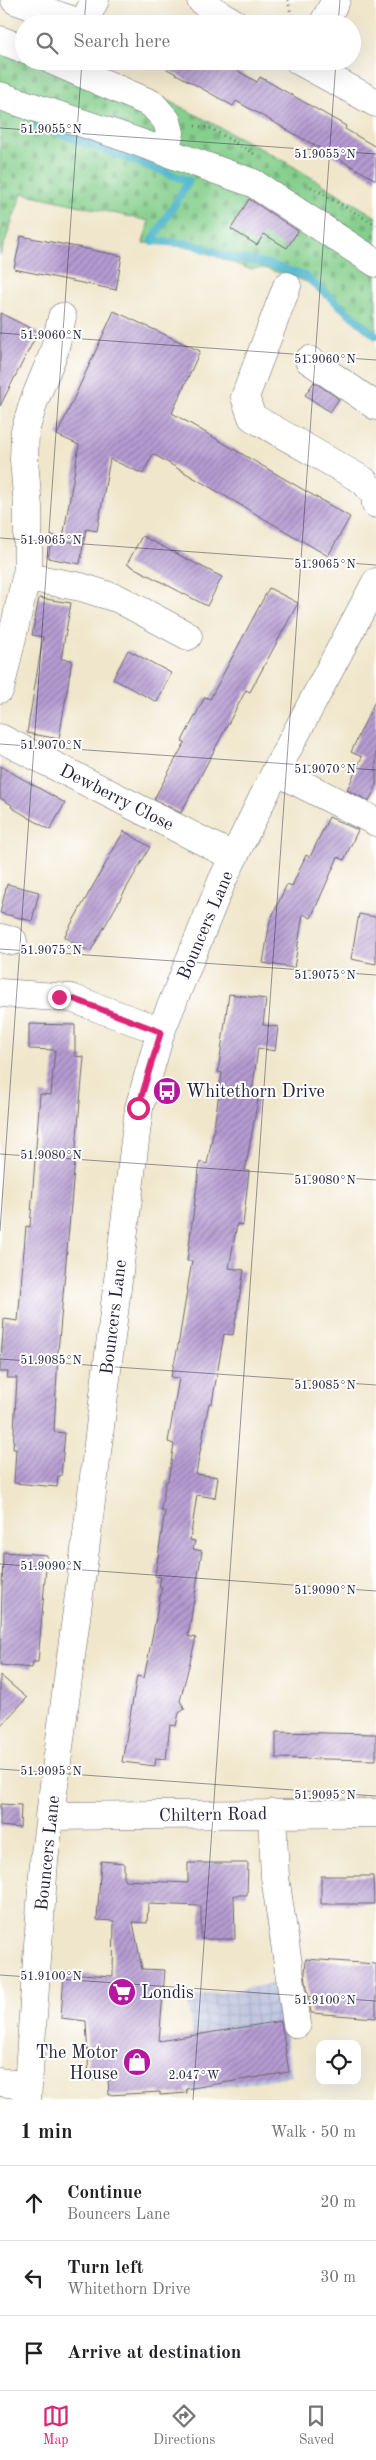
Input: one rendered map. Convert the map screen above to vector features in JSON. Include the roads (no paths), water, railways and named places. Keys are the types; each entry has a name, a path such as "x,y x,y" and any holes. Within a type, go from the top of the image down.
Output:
{"street":[{"path":"15,0 58,15"},
{"path":"88,15 95,0"},
{"path":"201,0 210,9 220,15"},
{"path":"328,15 336,0"},
{"path":"0,40 15,46"},
{"path":"73,70 152,104 167,121 170,133 164,152"},
{"path":"316,70 376,103"},
{"path":"0,96 7,96 253,183 376,263"},
{"path":"287,286 245,397 252,416 364,481 374,495 376,504"},
{"path":"0,689 27,577 28,507 24,460 26,431 34,401 54,352 62,317"},
{"path":"309,360 376,406"},
{"path":"27,577 81,587 119,599 188,636"},
{"name":"Bouncers Lane","path":"27,2093 49,1816 86,1542 138,1108 161,1032 218,889 276,771 376,582"},
{"name":"Dewberry Close","path":"0,738 234,857"},
{"path":"276,771 376,822"},
{"path":"0,993 71,998 161,1032"},
{"path":"272,1813 275,1877 297,2024"},
{"name":"Chiltern Road","path":"49,1816 376,1813"},
{"path":"0,2082 27,2093"}],"waterway":[{"path":"37,125 189,181 152,241 192,244 229,257 268,264 305,276 376,336"}],"place":[{"name":"Whitethorn Drive","path":"167,1091"},
{"name":"Londis","path":"122,1992"},
{"name":"The Motor House","path":"137,2062"}]}
